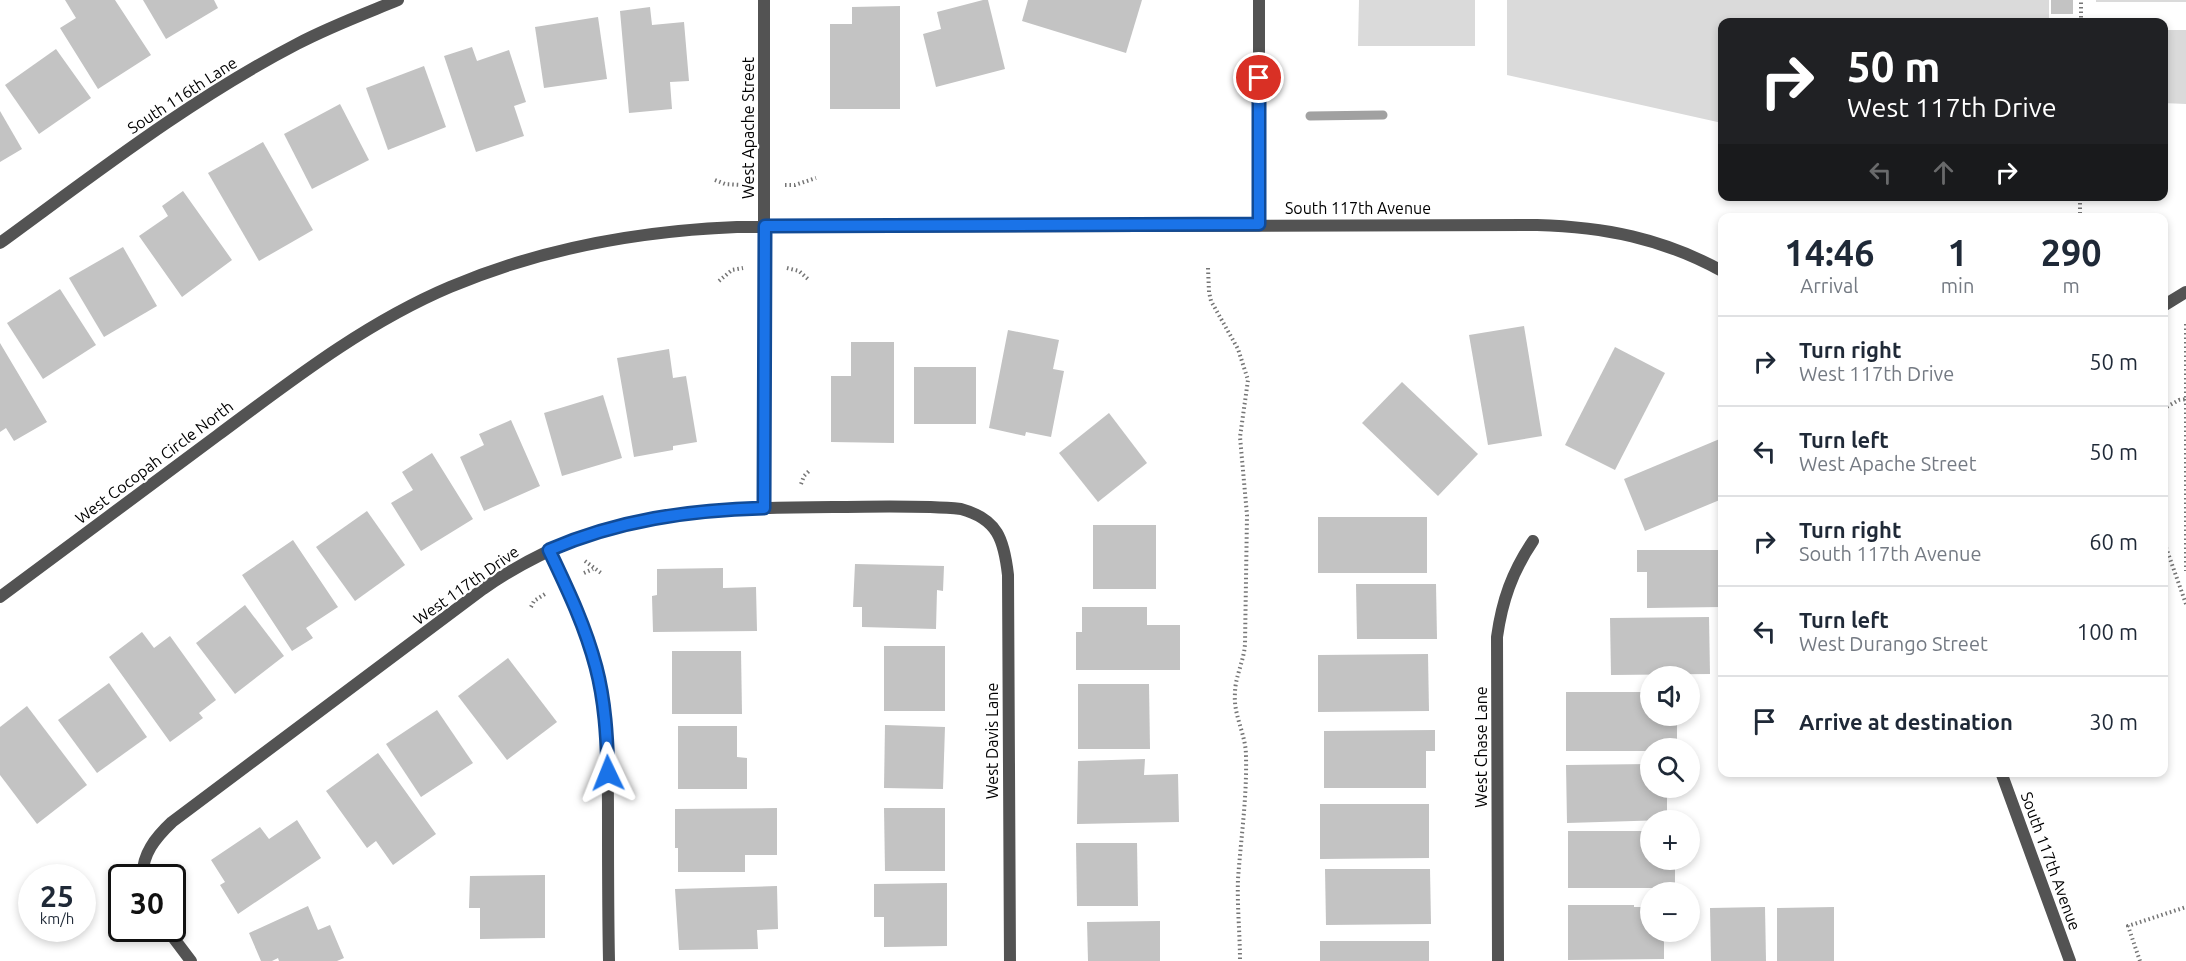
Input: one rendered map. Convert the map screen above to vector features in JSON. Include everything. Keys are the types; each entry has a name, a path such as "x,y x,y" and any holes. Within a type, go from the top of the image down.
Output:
{"street":[{"name":"South 116th Lane","path":"0,243 185,110 298,44 398,0"},
{"name":"West Apache Street","path":"764,0 764,508"},
{"path":"1259,0 1259,224"},
{"name":"South 117th Avenue","path":"328,354 406,307 487,273 543,254 588,243 664,231 765,226 1537,225 1596,228 1652,241 1718,269"},
{"path":"2168,303 2186,292"},
{"name":"West Cocopah Circle North","path":"0,597 328,354"},
{"name":"West 117th Drive","path":"145,864 149,849 159,833 172,822 483,589 549,550 602,530 667,514 699,511 764,508 943,507 978,513 993,524"},
{"name":"West Davis Lane","path":"993,524 1001,539 1008,575 1010,961"},
{"name":"West Chase Lane","path":"1498,961 1497,637 1508,585 1520,560 1533,542"},
{"path":"549,550 586,633 602,699 607,736 608,773 609,961"},
{"name":"South 117th Avenue","path":"2003,777 2070,961"},
{"path":"177,942 191,961"}],"path":[{"path":"2081,0 2081,18"},
{"path":"1208,268 1211,301 1238,349 1248,380 1239,437 1247,515 1245,644 1244,657 1235,686 1234,703 1244,735 1246,755 1244,818 1238,881 1240,961"},
{"path":"2186,321 2186,571"},
{"path":"2168,406 2179,399 2186,399"},
{"path":"2168,553 2186,604"},
{"path":"2140,961 2128,926 2186,907"}],"shaded area":[{"path":"1359,0 1475,0 1475,46 1358,46"},
{"path":"1507,0 2049,0 2049,18 1718,18 1718,122 1507,75"},
{"path":"2096,0 2186,0 2186,2 2096,2"},
{"path":"2168,30 2186,30 2186,104 2168,103"}],"building":[{"path":"65,0 115,0 151,55 98,89 60,28 76,18"},
{"path":"143,0 214,0 218,8 166,39"},
{"path":"988,0 1005,69 936,87 923,34 941,29 937,12"},
{"path":"1028,0 1142,0 1126,53 1022,21"},
{"path":"2051,0 2073,0 2073,14 2051,14"},
{"path":"900,6 900,109 830,109 830,24 852,24 852,7"},
{"path":"650,7 652,25 684,22 689,81 670,82 672,109 629,113 620,11"},
{"path":"598,17 607,79 544,88 535,27"},
{"path":"472,47 477,61 509,50 526,102 514,106 524,136 476,152 444,56"},
{"path":"56,49 91,98 39,134 5,85"},
{"path":"424,66 446,127 388,150 366,88"},
{"path":"340,104 369,160 312,189 284,134"},
{"path":"0,111 22,149 0,162"},
{"path":"263,142 313,230 259,261 208,173"},
{"path":"183,191 232,260 182,297 139,236 168,216 162,206"},
{"path":"123,247 157,306 104,337 69,278"},
{"path":"60,289 96,345 43,379 7,323"},
{"path":"1524,326 1542,436 1488,445 1469,335"},
{"path":"1008,330 1059,340 1053,369 1064,371 1051,437 1026,432 1025,436 989,428"},
{"path":"851,342 894,342 894,443 831,442 831,376 851,376"},
{"path":"0,343 47,422 14,441 6,428 0,432"},
{"path":"1615,347 1665,373 1615,470 1565,445"},
{"path":"669,349 673,378 686,376 697,442 673,446 673,450 634,457 617,358"},
{"path":"914,367 976,367 976,424 914,424"},
{"path":"1402,382 1478,454 1438,496 1362,423"},
{"path":"603,395 622,458 562,476 544,413"},
{"path":"1109,413 1147,463 1098,502 1059,453"},
{"path":"511,420 540,486 484,511 460,457 484,445 479,434"},
{"path":"1718,440 1718,501 1645,531 1624,479"},
{"path":"432,453 473,519 421,551 391,503 413,490 402,472"},
{"path":"367,511 405,565 355,601 316,547"},
{"path":"1318,517 1427,517 1427,573 1318,573"},
{"path":"1093,525 1156,525 1156,589 1093,589"},
{"path":"293,540 338,607 306,628 313,638 292,651 242,575"},
{"path":"1637,550 1718,550 1718,607 1647,608 1647,572 1637,572"},
{"path":"855,564 944,566 943,591 937,590 936,629 862,627 862,607 853,607"},
{"path":"723,568 723,588 756,587 757,631 653,632 652,596 657,595 657,569"},
{"path":"1356,584 1436,584 1437,639 1357,639"},
{"path":"245,605 284,656 235,694 196,643"},
{"path":"1082,607 1147,607 1147,625 1180,625 1180,670 1076,670 1076,632 1082,632"},
{"path":"1709,617 1710,674 1700,674 1700,666 1640,666 1640,675 1611,675 1610,618"},
{"path":"142,632 154,648 170,636 216,700 199,713 203,718 170,742 109,657"},
{"path":"884,646 945,646 945,711 884,711"},
{"path":"672,651 741,651 742,714 672,714"},
{"path":"1428,654 1429,711 1318,712 1318,655"},
{"path":"508,658 557,722 507,760 458,696"},
{"path":"109,683 147,737 97,773 58,720"},
{"path":"1078,684 1149,684 1150,749 1078,749"},
{"path":"1566,692 1640,692 1640,726 1677,726 1677,738 1640,738 1640,751 1566,751"},
{"path":"27,706 87,785 37,824 0,775 0,727"},
{"path":"437,710 473,763 421,797 386,744"},
{"path":"885,725 945,727 943,789 884,788"},
{"path":"678,726 737,726 737,757 747,758 747,789 678,789"},
{"path":"1435,730 1435,751 1426,751 1426,788 1324,788 1324,731"},
{"path":"378,753 436,834 393,865 376,841 367,848 326,791"},
{"path":"1145,759 1144,775 1178,774 1179,822 1077,824 1078,761"},
{"path":"1640,764 1640,798 1667,798 1667,810 1640,810 1640,821 1567,823 1566,765"},
{"path":"1320,804 1429,804 1429,858 1320,859"},
{"path":"777,808 777,855 745,855 745,872 678,872 678,848 675,848 675,809"},
{"path":"884,808 945,808 945,871 885,871"},
{"path":"297,820 321,858 238,914 220,885 225,882 211,860 260,827 269,839"},
{"path":"1568,831 1640,831 1640,870 1675,870 1675,882 1640,882 1640,888 1568,888"},
{"path":"1076,843 1137,843 1138,906 1077,906"},
{"path":"1325,869 1430,869 1431,924 1326,925"},
{"path":"545,875 545,938 480,939 480,908 469,908 470,876"},
{"path":"947,883 947,946 884,947 884,917 874,917 874,884"},
{"path":"777,886 778,929 757,930 758,949 679,950 675,889"},
{"path":"1568,905 1634,905 1634,907 1640,907 1640,942 1664,942 1664,959 1568,960"},
{"path":"308,906 318,930 330,925 344,958 337,961 279,961 278,958 272,961 261,961 249,933"},
{"path":"1765,907 1766,961 1711,961 1710,908"},
{"path":"1834,907 1834,961 1777,961 1777,908"},
{"path":"1160,921 1160,961 1088,961 1087,922"},
{"path":"1320,941 1429,941 1429,961 1320,961"}],"waterway":[{"path":"1310,116 1383,115"}],"route":[{"path":"608,773 607,736 596,667 575,605 549,550 575,538 667,514 733,508 764,508 765,226 1259,224 1259,78"}]}
